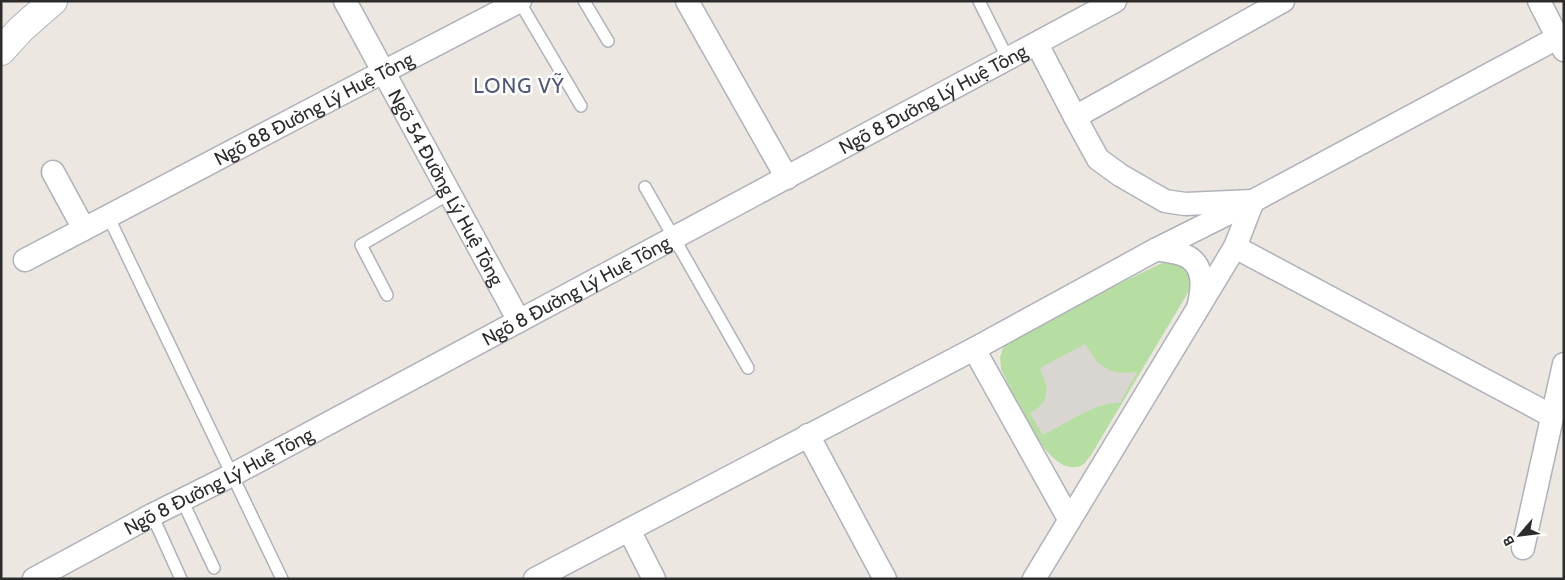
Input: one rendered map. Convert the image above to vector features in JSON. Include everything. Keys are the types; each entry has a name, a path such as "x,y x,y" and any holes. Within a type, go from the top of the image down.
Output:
{"main road":[{"path":"1,51 21,29 53,1"}],"street":[{"name":"Ngõ 54 Đường Lý Huệ Tông","path":"345,1 519,321"},
{"name":"Ngõ 88 Đường Lý Huệ Tông","path":"26,260 520,1"},
{"path":"687,1 787,178"},
{"name":"Ngõ 8 Đường Lý Huệ Tông","path":"34,579 152,515 232,475 1116,1"},
{"path":"1075,117 1283,1"},
{"path":"535,579 974,349 1157,249 1253,202 1560,44 1539,1"},
{"path":"1037,44 1098,159 1120,176 1165,201 1185,204 1253,202"},
{"path":"53,172 84,229"},
{"path":"1034,579 1235,247 1253,202"},
{"path":"1235,247 1552,416"},
{"path":"1157,249 1184,256 1197,267 1202,278 1198,306"},
{"path":"974,349 1070,519"},
{"path":"1523,548 1564,364"},
{"path":"808,435 885,579"},
{"path":"629,530 654,579"}],"lane":[{"path":"520,1 581,106"},
{"path":"584,1 608,41"},
{"path":"979,1 1008,59"},
{"path":"645,188 748,368"},
{"path":"387,295 361,245 450,194"},
{"path":"108,216 282,579"},
{"path":"182,500 214,568"},
{"path":"152,515 180,579"}],"green space":[{"path":"1176,259 1194,278 1189,291 1086,462 1071,467 1058,462 1045,449 1023,415 1001,369 1000,357 1003,348 1010,340 1035,325 1166,261"}],"shaded area":[{"path":"1085,344 1098,363 1111,371 1123,373 1137,372 1120,403 1111,403 1083,413 1043,435 1030,413 1039,407 1045,399 1047,387 1040,368"}],"district":[{"name":"LONG VỸ","path":"519,85"}]}
